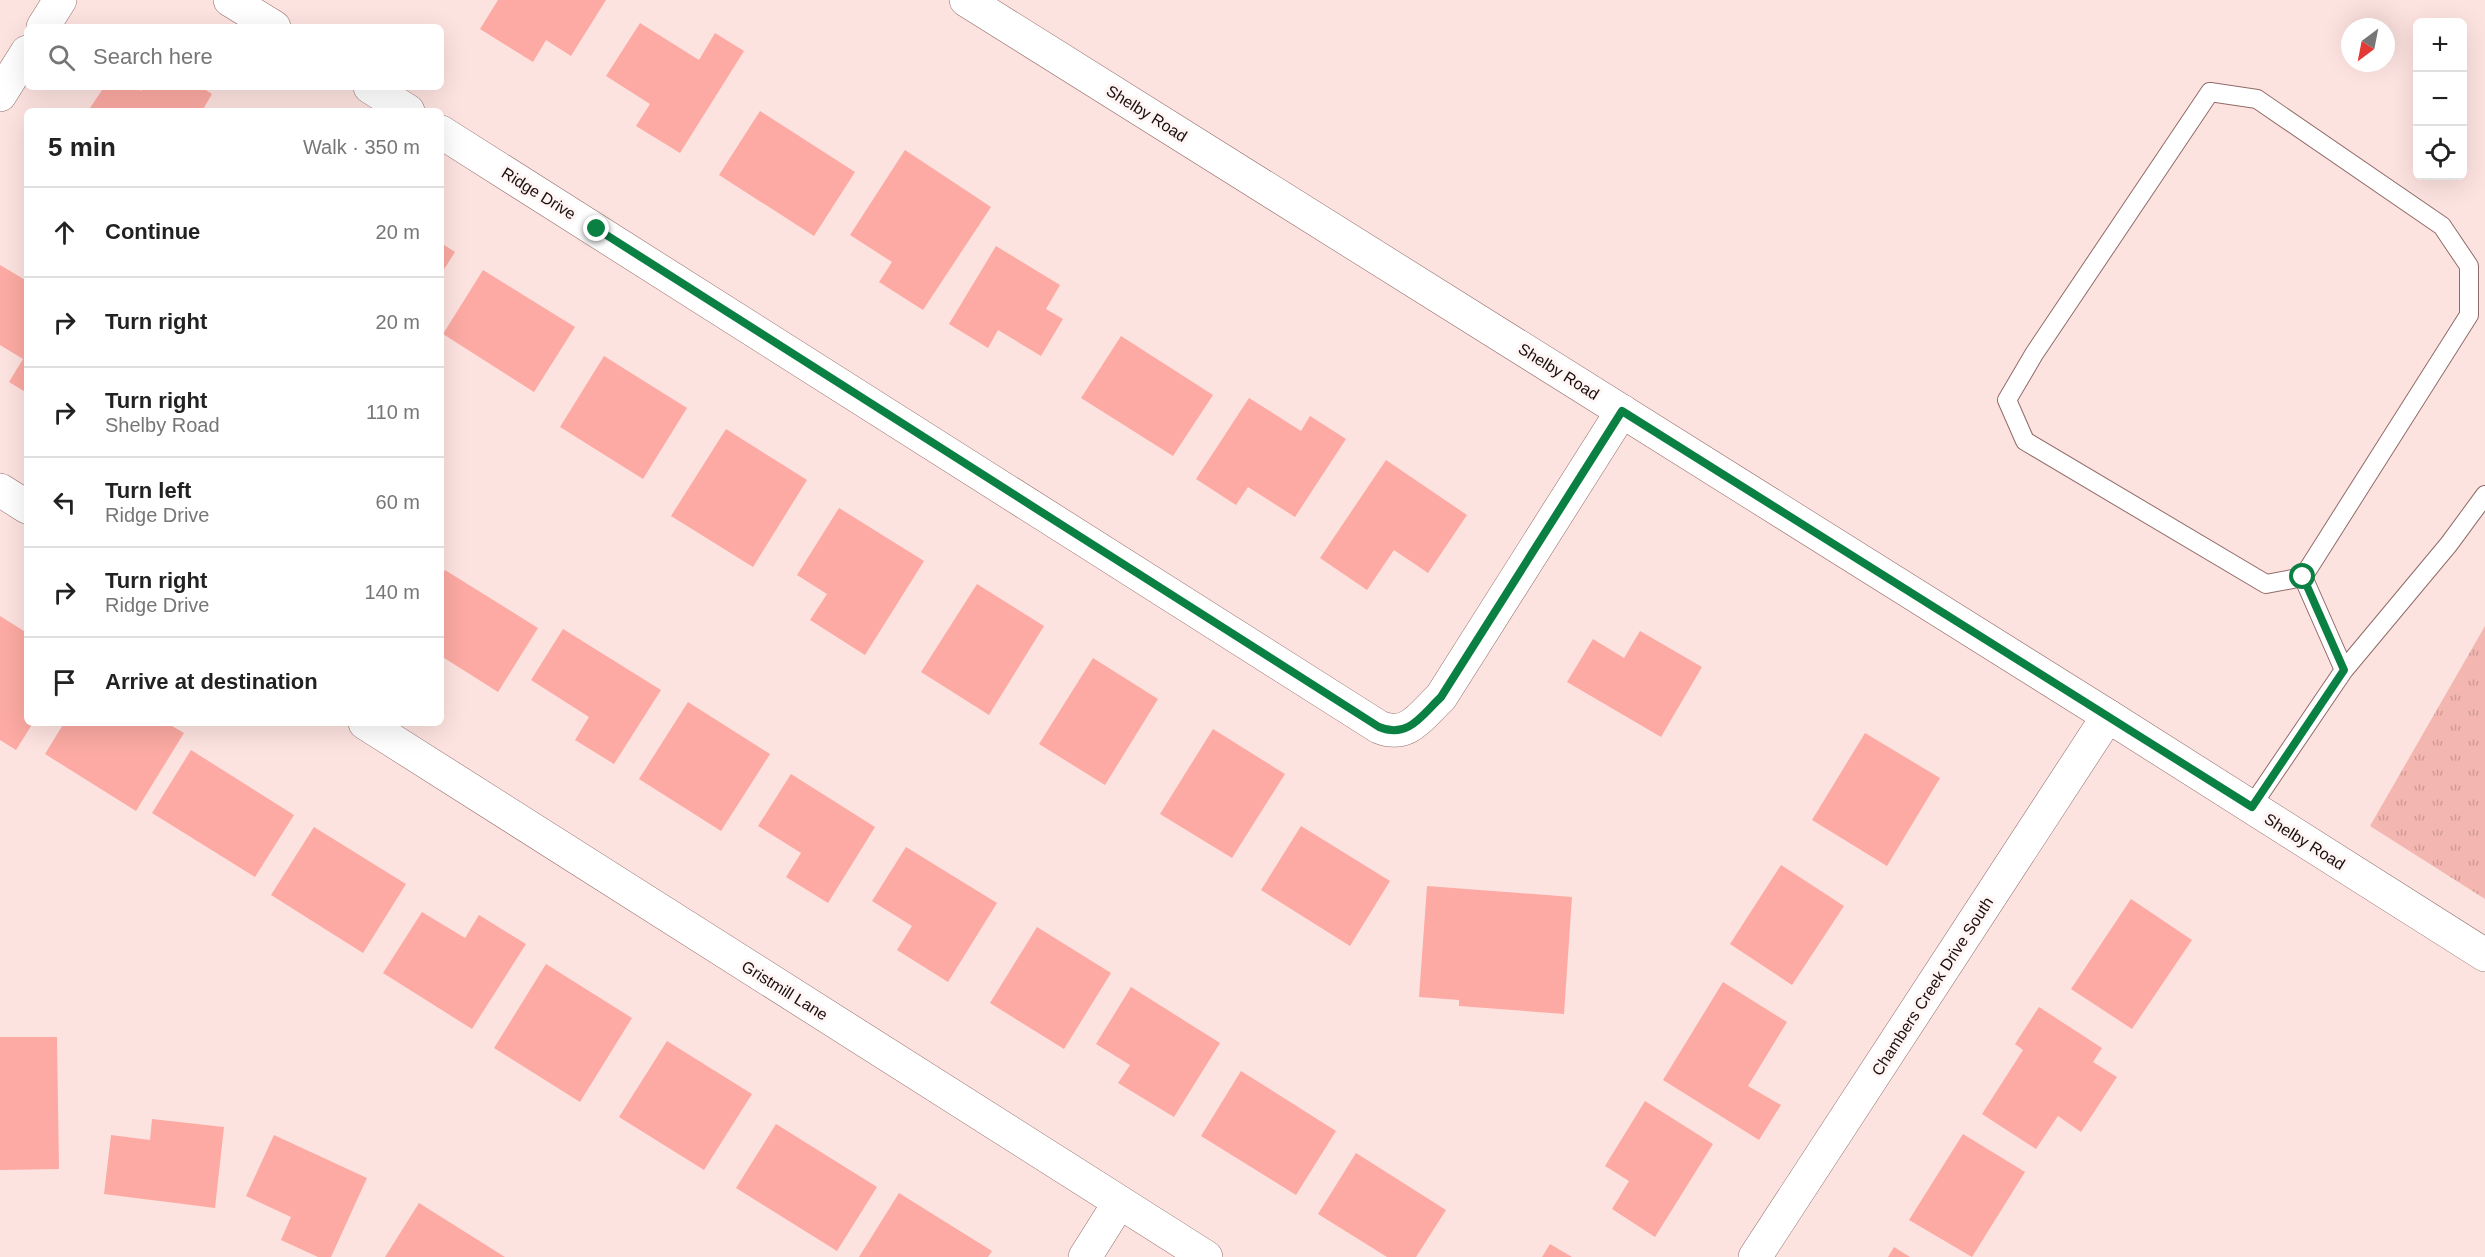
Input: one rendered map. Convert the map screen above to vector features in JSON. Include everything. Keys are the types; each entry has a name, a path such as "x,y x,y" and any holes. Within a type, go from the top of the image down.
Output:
{"street":[{"path":"45,24 60,0"},
{"path":"230,0 269,24"},
{"name":"Shelby Road","path":"966,0 2485,955"},
{"path":"0,95 24,57"},
{"path":"375,90 403,108"},
{"name":"Ridge Drive","path":"444,134 1369,721 1391,732 1409,729 1441,697 1622,411"},
{"path":"0,490 24,505"},
{"name":"Chambers Creek Drive South","path":"1755,1257 2108,716"},
{"name":"Gristmill Lane","path":"370,726 1206,1257"},
{"path":"1085,1257 1119,1203"}],"lane":[{"path":"2210,92 2257,99 2442,226 2469,266 2469,315 2303,577 2266,584 2025,441 2007,400 2034,354 2210,92"},
{"path":"2252,807 2344,670 2449,544 2485,495"},
{"path":"2303,577 2344,670"}],"green space":[{"path":"2485,626 2485,899 2370,826"}],"building":[{"path":"498,0 606,0 571,56 546,40 533,62 480,29"},
{"path":"640,23 699,60 715,33 744,51 680,153 636,126 650,104 606,76"},
{"path":"102,90 206,90 212,94 204,108 90,108"},
{"path":"760,111 855,172 814,236 719,175"},
{"path":"905,150 991,207 923,310 879,282 892,262 850,235"},
{"path":"444,245 455,252 444,269"},
{"path":"996,246 1060,285 1046,309 1063,319 1041,356 998,330 988,348 949,324"},
{"path":"0,265 24,279 24,391 9,382 23,359 0,345"},
{"path":"483,270 575,327 534,392 444,335"},
{"path":"1121,336 1213,395 1173,456 1081,398"},
{"path":"604,356 687,408 643,479 560,427"},
{"path":"1249,398 1301,431 1310,416 1346,439 1295,517 1248,487 1236,505 1196,479"},
{"path":"726,429 807,480 753,567 671,516"},
{"path":"1386,460 1467,515 1428,573 1394,550 1367,590 1320,558"},
{"path":"839,508 924,561 865,655 810,620 827,594 797,575"},
{"path":"445,570 538,628 498,692 444,658"},
{"path":"977,584 1044,626 989,715 921,672"},
{"path":"0,616 24,631 24,726 31,726 16,750 0,740"},
{"path":"563,629 661,690 614,764 575,740 589,717 531,680"},
{"path":"1640,631 1702,667 1661,737 1567,682 1593,639 1624,658"},
{"path":"1093,658 1158,699 1105,785 1039,744"},
{"path":"688,702 770,754 721,831 639,779"},
{"path":"62,726 172,726 184,733 136,811 45,754"},
{"path":"1213,729 1285,774 1232,858 1160,814"},
{"path":"1865,733 1940,778 1887,866 1812,820"},
{"path":"191,750 294,815 255,877 152,813"},
{"path":"791,774 875,827 828,903 786,877 801,853 758,826"},
{"path":"1301,826 1390,881 1350,946 1261,890"},
{"path":"314,827 406,884 363,953 271,895"},
{"path":"906,847 997,903 948,982 897,950 912,926 872,901"},
{"path":"1781,865 1844,906 1792,985 1730,944"},
{"path":"1427,886 1572,897 1564,1014 1459,1006 1459,1000 1419,997"},
{"path":"2131,899 2192,940 2132,1029 2071,989"},
{"path":"422,912 465,938 479,915 526,944 472,1029 383,973"},
{"path":"1037,927 1111,973 1064,1049 990,1003"},
{"path":"546,964 632,1018 580,1102 494,1048"},
{"path":"1723,982 1787,1022 1748,1086 1781,1105 1759,1140 1663,1080"},
{"path":"1131,987 1220,1043 1174,1117 1118,1083 1130,1065 1096,1044"},
{"path":"2039,1007 2102,1048 2093,1062 2117,1077 2081,1132 2058,1116 2036,1149 1982,1114 2023,1050 2015,1044"},
{"path":"0,1037 57,1037 59,1169 0,1170"},
{"path":"667,1041 752,1094 704,1170 619,1117"},
{"path":"1241,1071 1336,1131 1296,1195 1201,1136"},
{"path":"1645,1101 1713,1144 1655,1237 1612,1209 1629,1181 1605,1166"},
{"path":"152,1119 224,1127 215,1208 104,1194 111,1135 150,1140"},
{"path":"776,1124 877,1187 837,1251 736,1188"},
{"path":"1963,1134 2025,1172 1972,1257 1909,1220"},
{"path":"274,1135 367,1178 331,1257 318,1257 281,1240 291,1217 246,1196"},
{"path":"1356,1153 1446,1210 1416,1257 1387,1257 1318,1214"},
{"path":"899,1193 992,1251 988,1257 859,1257"},
{"path":"419,1203 505,1257 385,1257"},
{"path":"1550,1244 1572,1257 1542,1257"},
{"path":"1894,1247 1910,1257 1888,1257"}],"route":[{"path":"597,229 1379,727 1391,732 1409,729 1441,697 1622,411 2252,807 2344,670 2303,577"}]}
